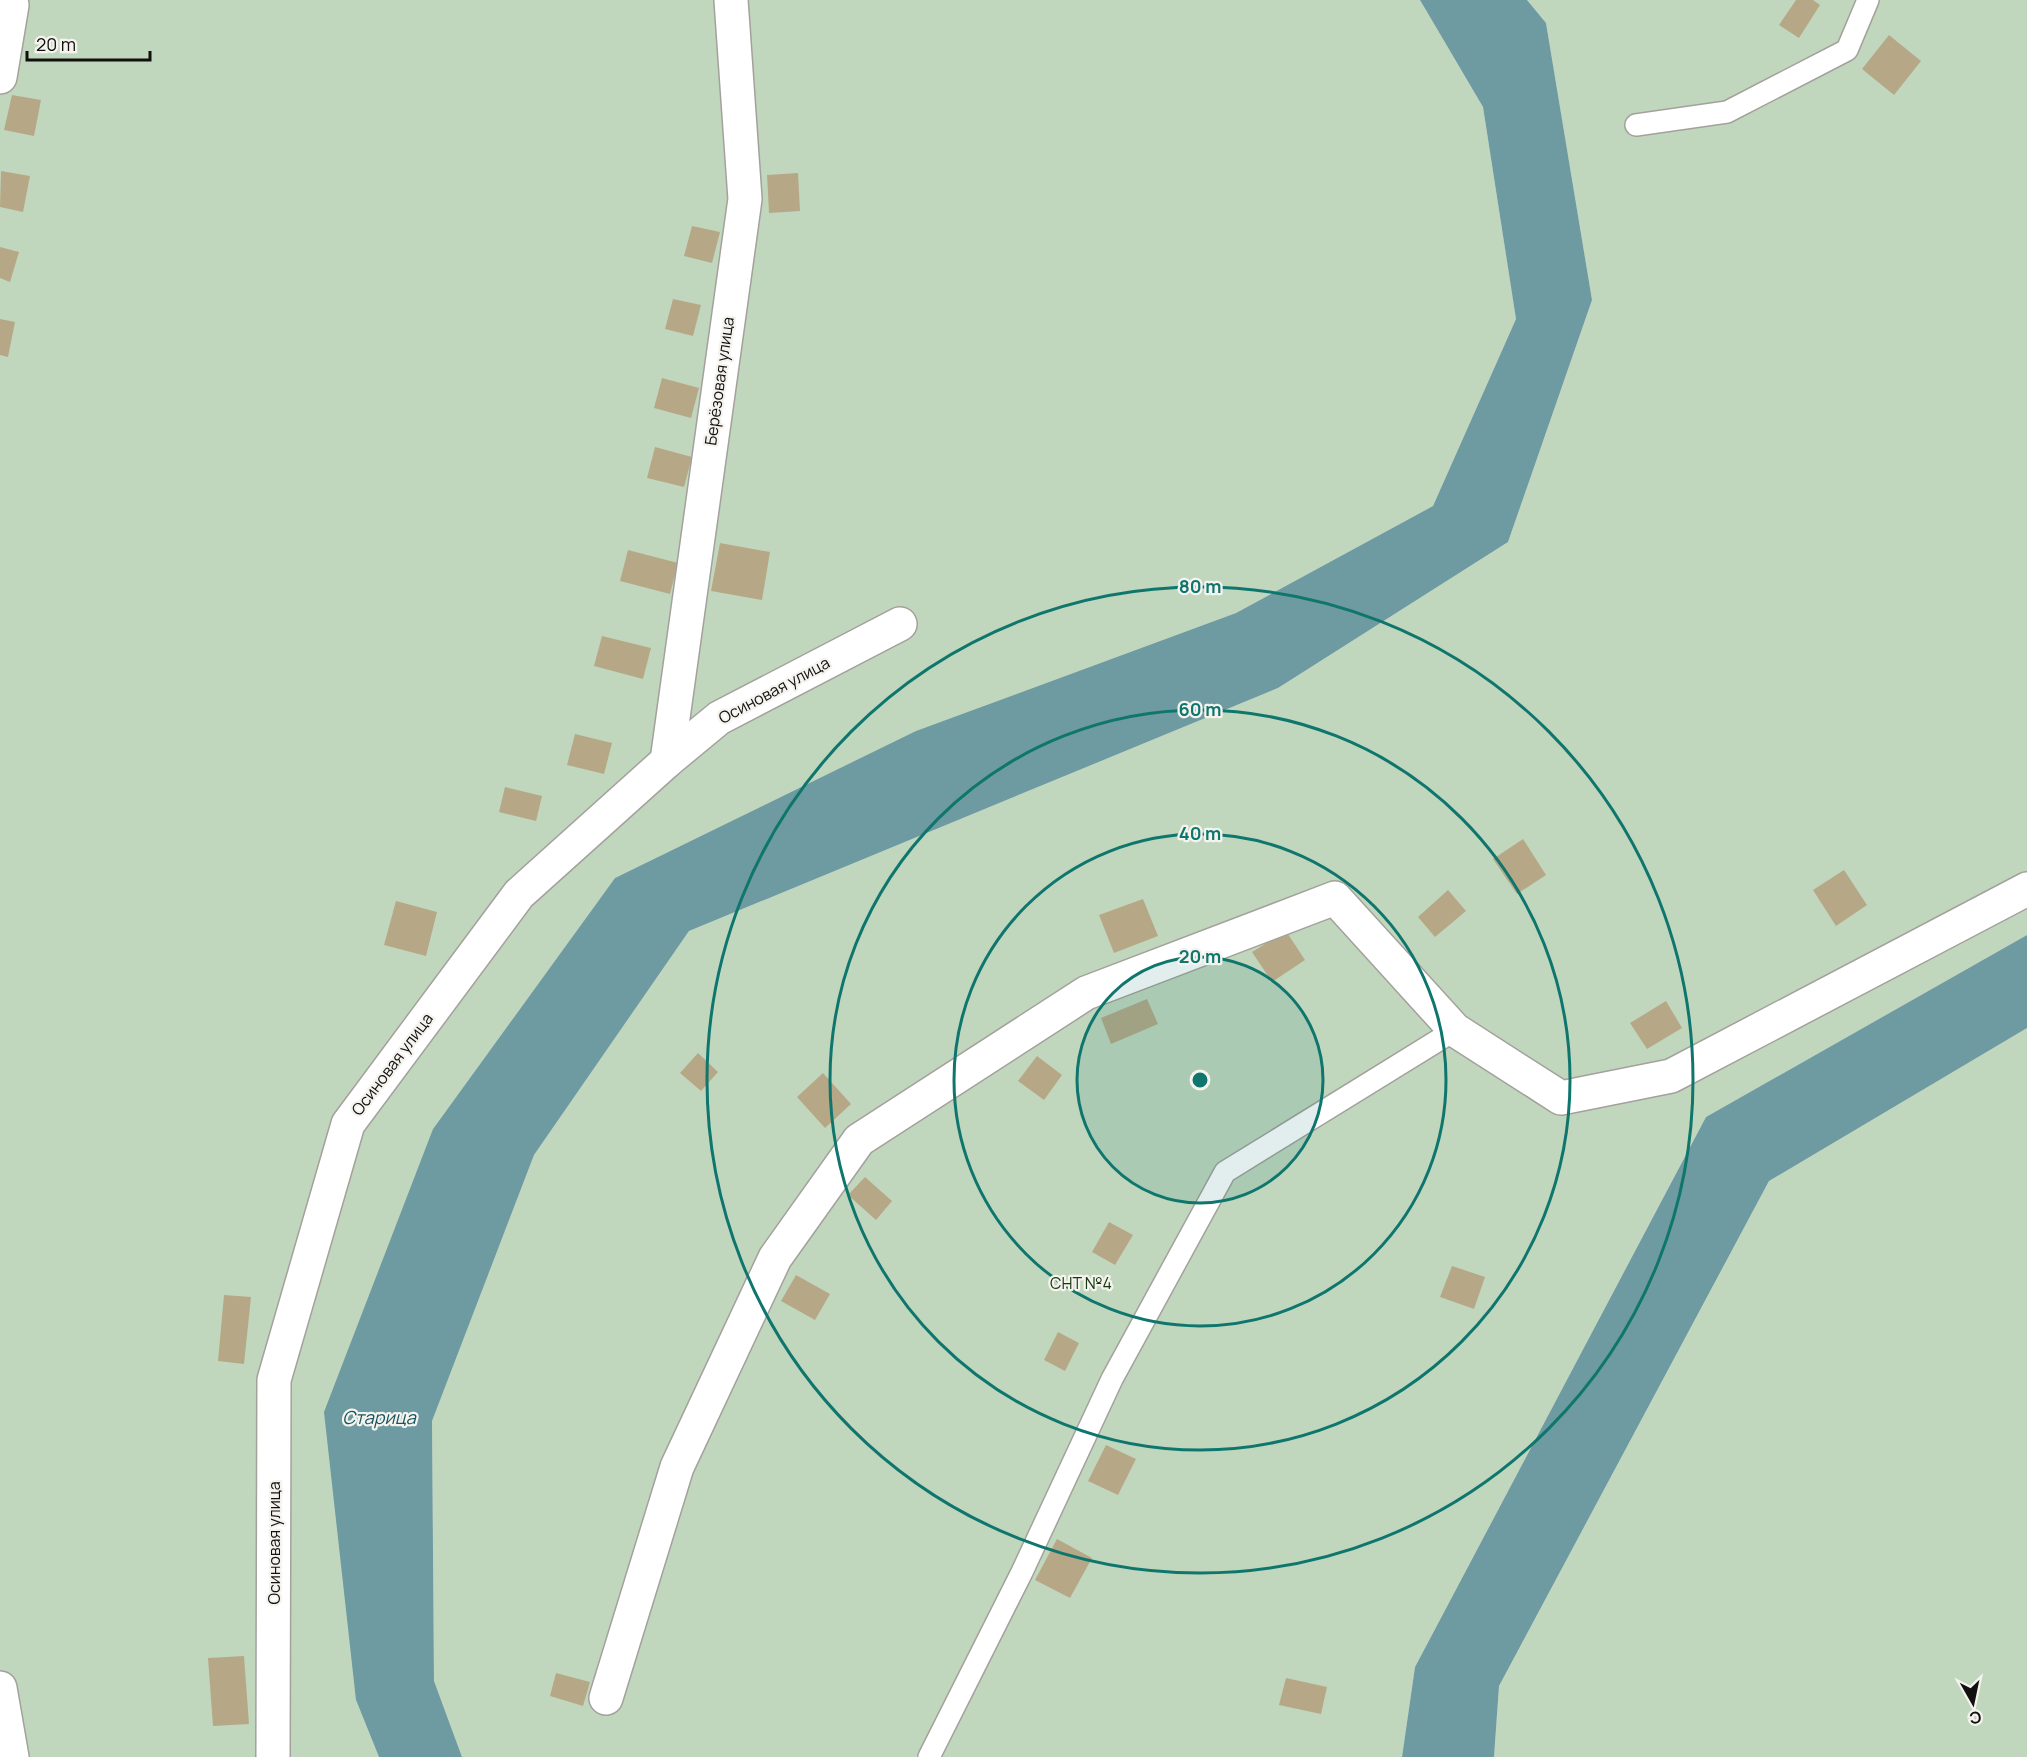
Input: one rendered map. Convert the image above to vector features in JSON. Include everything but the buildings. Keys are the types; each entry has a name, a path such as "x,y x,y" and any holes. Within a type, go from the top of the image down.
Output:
{"street":[{"name":"Берёзовая улица","path":"667,761 745,199 731,0"},
{"path":"0,76 12,5"},
{"name":"Осиновая улица","path":"273,1757 274,1380 348,1124 519,894 667,761 719,718 900,624"},
{"path":"606,1698 677,1467 775,1258 859,1140 1086,993 1335,898 1455,1029 1561,1098 1671,1076 2027,889"},
{"path":"0,1688 12,1757"}],"lane":[{"path":"1636,125 1727,112 1847,50 1868,0"},
{"path":"929,1757 1022,1572 1112,1379 1225,1172 1455,1029"}],"green space":[{"path":"0,0 1420,0 1483,107 1516,319 1433,506 1236,613 917,731 615,878 433,1129 356,1700 379,1757 0,1757"},
{"name":"СНТ №4","path":"1527,0 2027,0 2027,935 1706,1117 1415,1667 1402,1757 462,1757 434,1681 432,1420 534,1155 689,931 1278,688 1508,542 1592,300 1546,23"},
{"path":"2027,1028 2027,1757 1494,1757 1499,1686 1769,1181"}],"water":[{"name":"Старица","path":"1420,0 1527,0 1546,23 1592,300 1508,542 1278,688 689,931 534,1155 432,1421 434,1681 462,1757 379,1757 356,1700 324,1412 433,1129 615,878 916,731 1236,613 1433,506 1516,319 1483,107"},
{"path":"2027,935 2027,1028 1769,1181 1499,1686 1494,1757 1402,1757 1415,1667 1706,1117"}]}
